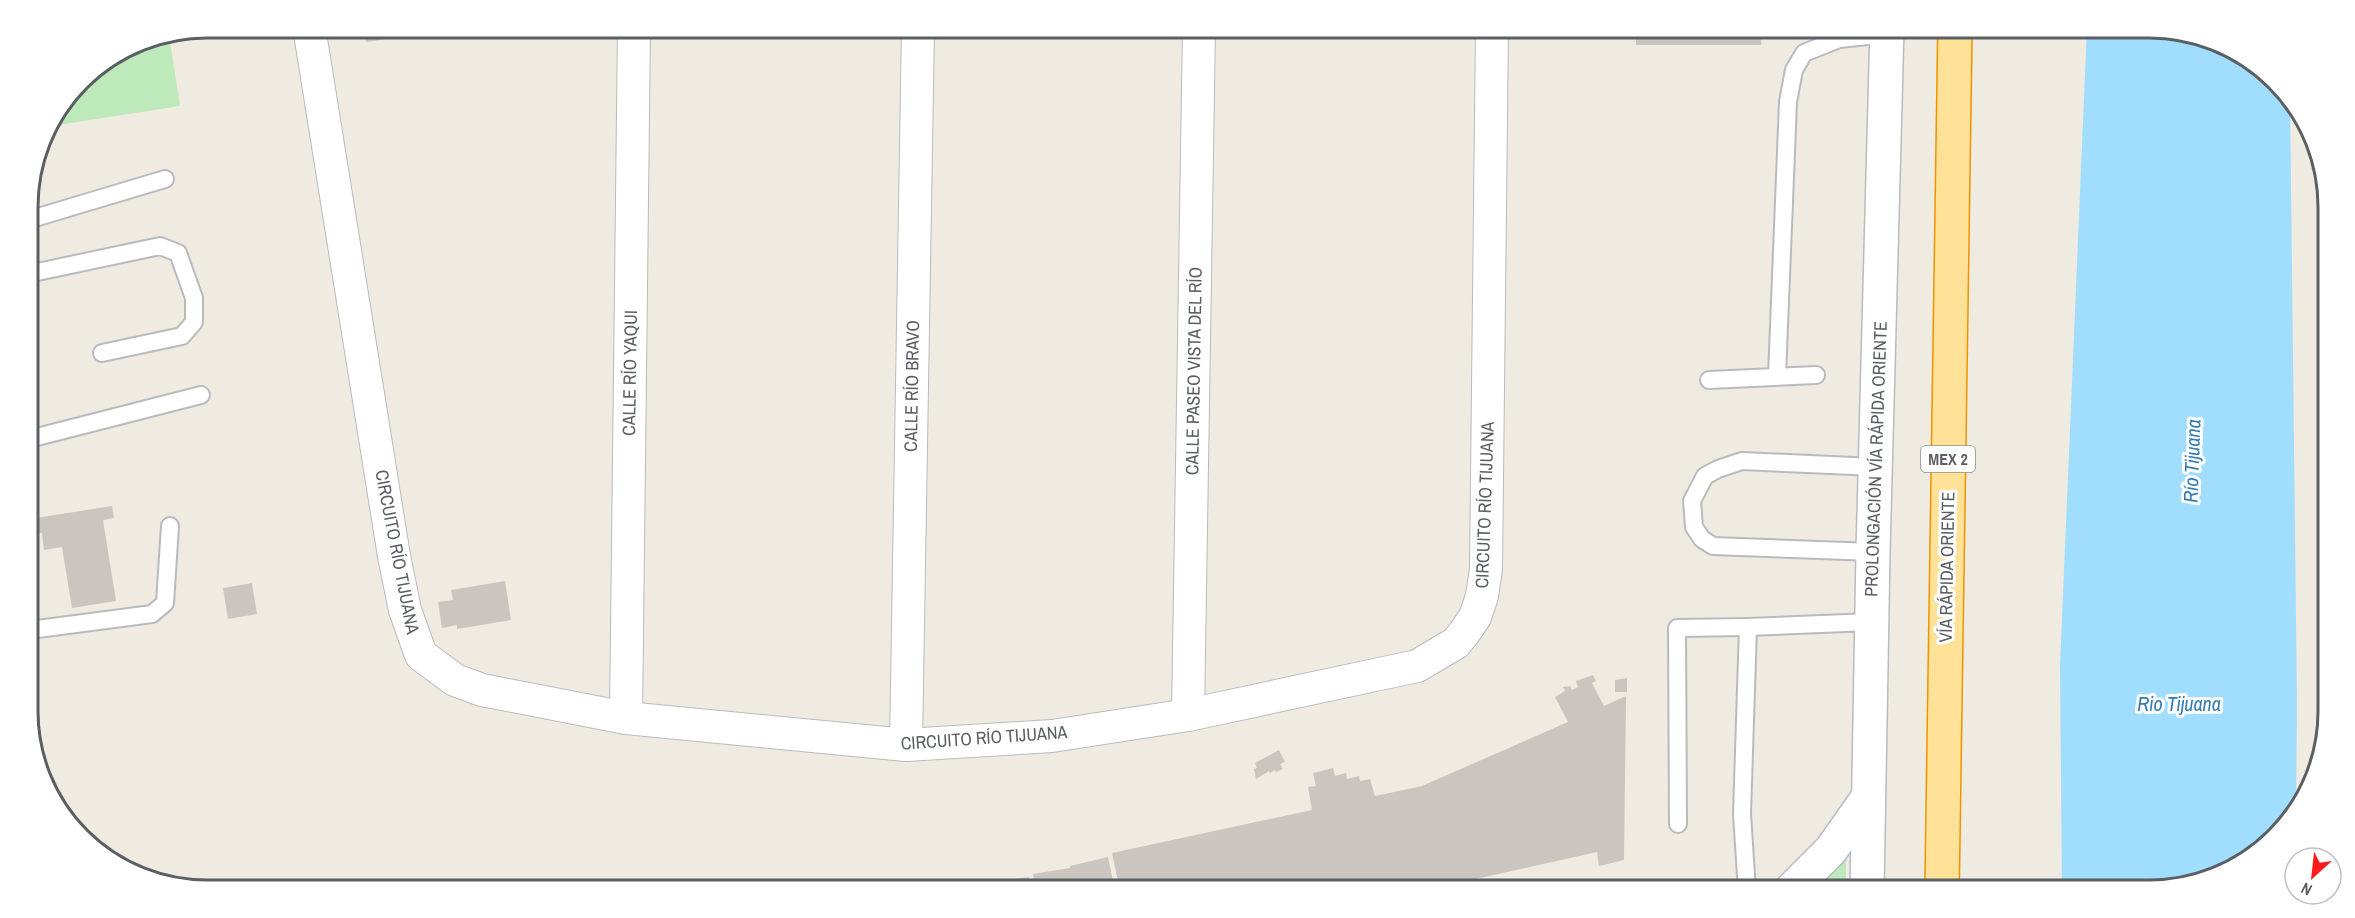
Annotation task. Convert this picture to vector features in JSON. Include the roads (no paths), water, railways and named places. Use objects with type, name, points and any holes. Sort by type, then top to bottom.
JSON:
[{"type":"highway","name":"VÍA RÁPIDA ORIENTE","points":[[1942,880],[1955,38]]},
{"type":"main road","name":"PROLONGACIÓN VÍA RÁPIDA ORIENTE","points":[[1867,880],[1872,552],[1887,38]]},
{"type":"main road","points":[[1801,880],[1831,850],[1867,799]]},
{"type":"street","name":"CIRCUITO RÍO TIJUANA","points":[[311,38],[394,555],[405,610],[421,655],[455,680],[482,690],[626,718],[906,745],[1052,736],[1188,714],[1417,666],[1456,643],[1475,617],[1482,596],[1486,569],[1492,38]]},
{"type":"street","name":"CALLE RÍO YAQUI","points":[[626,718],[634,38]]},
{"type":"street","name":"CALLE RÍO BRAVO","points":[[906,745],[918,38]]},
{"type":"street","name":"CALLE PASEO VISTA DEL RÍO","points":[[1188,714],[1199,38]]},
{"type":"lane","points":[[1777,376],[1788,102],[1794,69],[1804,53],[1844,38]]},
{"type":"lane","points":[[38,217],[165,179]]},
{"type":"lane","points":[[38,271],[160,246],[178,253],[194,298],[194,322],[182,336],[102,352]]},
{"type":"lane","points":[[1709,380],[1816,375]]},
{"type":"lane","points":[[38,437],[201,395]]},
{"type":"lane","points":[[1872,552],[1713,546],[1702,539],[1694,527],[1692,501],[1705,476],[1742,461],[1875,467]]},
{"type":"lane","points":[[38,629],[152,614],[165,603],[170,526]]},
{"type":"lane","points":[[1678,824],[1677,628],[1871,622]]},
{"type":"lane","points":[[1746,880],[1742,814],[1749,627]]},
{"type":"water","name":"Rio Tijuana","points":[[2087,38],[2160,38],[2182,41],[2203,46],[2243,66],[2276,95],[2290,114],[2297,704],[2295,796],[2283,815],[2252,846],[2203,872],[2160,880],[2062,880],[2060,666]]},
{"type":"water label","name":"Río Tijuana","points":[[2192,461]]}]
